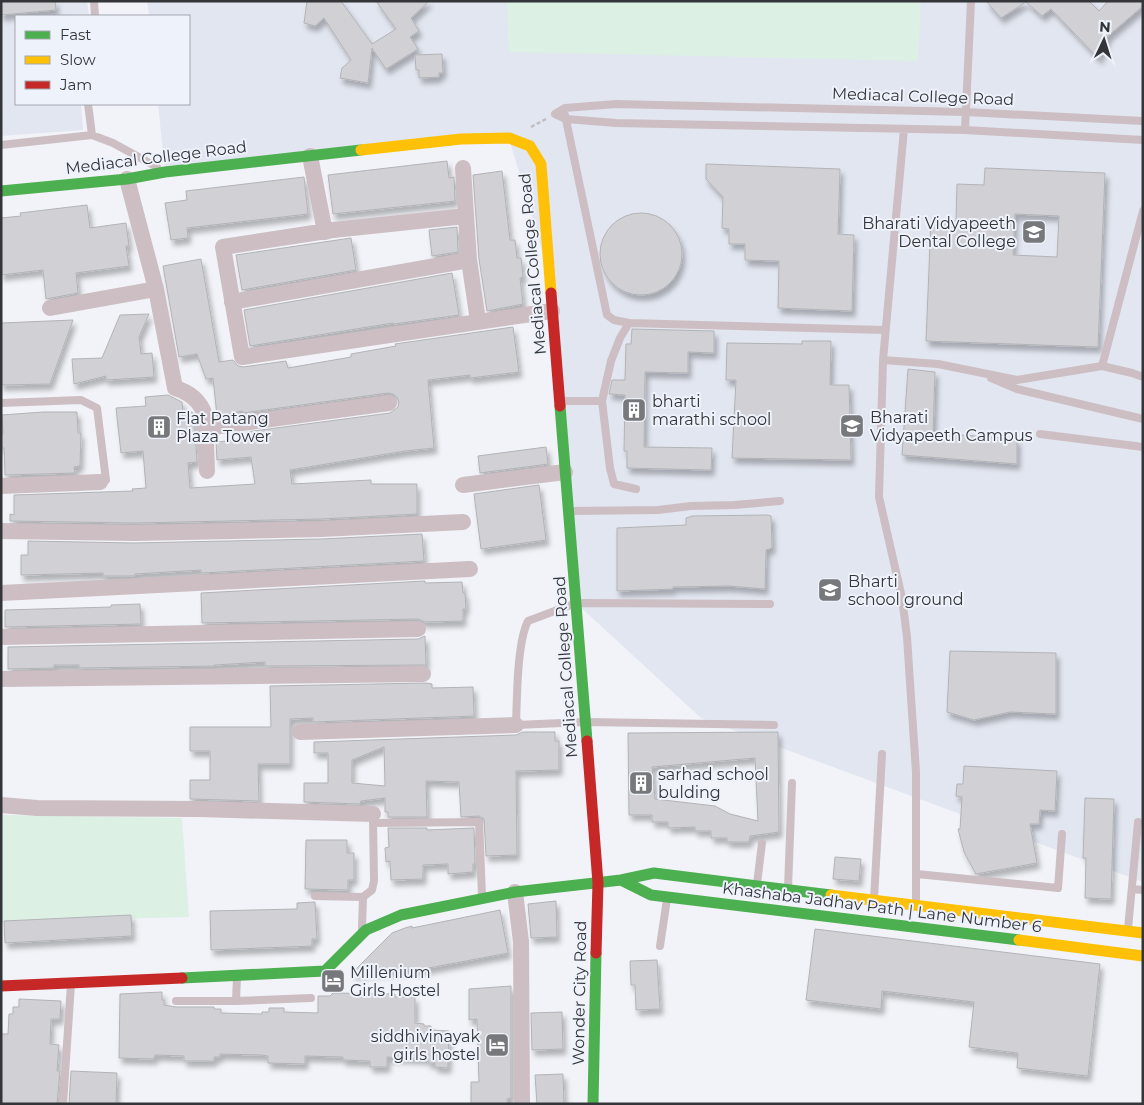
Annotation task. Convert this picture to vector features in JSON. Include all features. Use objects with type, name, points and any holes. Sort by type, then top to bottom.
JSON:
[{"type":"street","name":"Mediacal College Road","points":[[1,190],[127,179],[165,172],[462,139],[509,138],[530,146],[541,164],[598,883]]},
{"type":"street","points":[[316,155],[329,231]]},
{"type":"street","points":[[463,168],[469,260],[478,321]]},
{"type":"street","points":[[127,179],[156,289],[175,388],[185,391],[202,406],[207,471]]},
{"type":"street","points":[[466,216],[329,231],[223,247],[242,357],[552,311]]},
{"type":"street","points":[[232,302],[469,260]]},
{"type":"street","points":[[50,308],[156,289]]},
{"type":"street","points":[[205,428],[389,404]]},
{"type":"street","points":[[463,485],[565,472]]},
{"type":"street","points":[[1,486],[103,481]]},
{"type":"street","points":[[1,531],[134,533],[252,531],[463,522]]},
{"type":"street","points":[[1,593],[470,569]]},
{"type":"street","points":[[1,637],[418,629]]},
{"type":"street","points":[[1,679],[423,674]]},
{"type":"street","points":[[300,732],[516,724]]},
{"type":"street","points":[[1,805],[37,808],[199,809],[373,818]]},
{"type":"street","name":"Khashaba Jadhav Path | Lane Number 6","points":[[1,986],[325,971],[366,930],[401,915],[515,892],[621,880],[654,873],[788,890],[873,911],[915,916],[1143,956]]},
{"type":"street","name":"Khashaba Jadhav Path | Lane Number 6","points":[[621,880],[651,895],[667,897],[873,911],[915,916],[1143,933]]},
{"type":"street","name":"Wonder City Road","points":[[593,1104],[598,883]]},
{"type":"street","points":[[515,892],[521,942],[522,1104]]},
{"type":"lane","points":[[94,1],[95,15]]},
{"type":"lane","points":[[966,130],[971,1]]},
{"type":"lane","name":"Mediacal College Road","points":[[566,119],[555,114],[565,108],[616,104],[966,112],[1143,121]]},
{"type":"lane","points":[[88,105],[92,135]]},
{"type":"lane","points":[[565,108],[607,315],[614,320],[629,323],[885,330]]},
{"type":"lane","points":[[566,119],[616,123],[966,130],[1143,140]]},
{"type":"lane","points":[[904,129],[885,330],[878,497],[902,598],[907,637],[916,772],[917,874],[915,916]]},
{"type":"lane","points":[[1,145],[92,135],[113,143],[165,172]]},
{"type":"lane","points":[[1102,366],[1143,211]]},
{"type":"lane","points":[[629,323],[620,338],[611,361],[602,401],[610,468],[614,484],[636,490]]},
{"type":"lane","points":[[883,360],[938,364],[1017,380],[1102,366],[1132,373],[1143,378]]},
{"type":"lane","points":[[978,372],[1017,389],[1143,419]]},
{"type":"lane","points":[[1,403],[80,400],[97,408],[103,481]]},
{"type":"lane","points":[[560,401],[602,401]]},
{"type":"lane","points":[[1040,434],[1143,447]]},
{"type":"lane","points":[[568,511],[658,510],[691,506],[780,501]]},
{"type":"lane","points":[[770,604],[576,603],[528,621],[524,630],[516,724],[585,722],[774,725]]},
{"type":"lane","points":[[873,911],[882,754]]},
{"type":"lane","points":[[788,890],[792,783]]},
{"type":"lane","points":[[315,896],[363,897],[372,890],[374,881],[373,818],[479,822],[482,899]]},
{"type":"lane","points":[[1128,932],[1138,822]]},
{"type":"lane","points":[[917,874],[1058,888],[1062,834]]},
{"type":"lane","points":[[757,886],[762,843]]},
{"type":"lane","points":[[1132,889],[1143,890]]},
{"type":"lane","points":[[362,934],[363,897]]},
{"type":"lane","points":[[660,946],[667,897]]},
{"type":"lane","points":[[236,1001],[237,975]]},
{"type":"lane","points":[[64,1104],[71,982]]},
{"type":"lane","points":[[176,1001],[311,998]]},
{"type":"shaded area","points":[[1,1],[87,1],[89,15],[15,15],[15,105],[81,105],[83,130],[1,136]]},
{"type":"shaded area","name":"Bharati Vidyapeeth Campus","points":[[147,1],[1143,1],[1143,882],[701,718],[576,603],[550,278],[509,138],[165,172],[158,105],[190,105],[190,15],[149,15]]},
{"type":"green space","points":[[507,1],[921,1],[918,61],[509,52]]},
{"type":"green space","points":[[1,815],[182,818],[189,917],[1,922]]},
{"type":"building","points":[[1,1],[55,1],[56,10],[1,15]]},
{"type":"building","points":[[307,1],[341,1],[372,44],[396,29],[376,1],[429,1],[411,18],[419,31],[410,37],[418,49],[386,69],[372,48],[368,83],[340,78],[342,68],[351,60],[324,18],[315,26],[304,23]]},
{"type":"building","points":[[986,1],[1089,1],[1099,11],[1108,1],[1143,1],[1143,6],[1108,36],[1099,59],[1051,9],[1042,16],[1026,2],[1001,18]]},
{"type":"building","points":[[442,54],[443,73],[439,73],[439,77],[419,78],[419,70],[416,70],[415,55]]},
{"type":"building","points":[[447,161],[449,178],[454,177],[455,201],[333,214],[328,175]]},
{"type":"building","points":[[706,164],[840,169],[838,234],[854,235],[852,311],[778,308],[779,261],[745,260],[745,244],[729,244],[729,229],[722,228],[723,197],[706,179]]},
{"type":"building","points":[[985,168],[1105,173],[1098,347],[926,341],[931,221],[956,221],[957,184],[984,185]],"holes":[[[1015,214],[1059,216],[1057,257],[1013,255]]]},
{"type":"building","points":[[502,171],[510,240],[515,240],[517,258],[521,258],[523,277],[520,278],[523,304],[487,311],[479,259],[473,175]]},
{"type":"building","points":[[304,177],[308,214],[187,228],[188,238],[171,240],[165,203],[187,200],[186,191]]},
{"type":"building","points":[[87,205],[90,228],[126,223],[129,246],[126,246],[129,266],[76,273],[78,293],[46,299],[43,270],[1,275],[1,218],[21,216],[20,213]]},
{"type":"building","points":[[641,213],[657,216],[670,225],[679,238],[682,254],[679,270],[670,283],[657,292],[641,295],[625,292],[612,283],[603,270],[600,254],[603,238],[612,225],[625,216]]},
{"type":"building","points":[[457,227],[458,252],[432,256],[429,230]]},
{"type":"building","points":[[351,238],[356,270],[242,290],[236,255]]},
{"type":"building","points":[[201,259],[219,362],[233,360],[238,366],[243,367],[286,361],[288,368],[351,357],[351,354],[396,346],[395,344],[513,327],[519,372],[470,378],[470,375],[428,380],[434,448],[290,470],[292,484],[371,480],[371,484],[417,484],[417,514],[321,519],[134,523],[10,521],[10,514],[14,515],[14,495],[133,491],[132,489],[146,488],[143,451],[121,453],[116,408],[146,406],[145,397],[168,395],[182,402],[183,413],[192,412],[194,415],[197,462],[188,463],[190,488],[255,484],[251,457],[217,460],[216,442],[247,439],[246,432],[390,413],[398,407],[397,397],[388,393],[217,416],[213,378],[206,379],[197,354],[179,357],[163,266]]},
{"type":"building","points":[[452,273],[459,315],[393,323],[250,346],[244,310]]},
{"type":"building","points":[[149,314],[139,337],[141,354],[152,353],[154,377],[106,380],[106,376],[74,384],[72,359],[102,358],[120,315]]},
{"type":"building","points":[[73,320],[50,384],[1,385],[1,323]]},
{"type":"building","name":"bharti marathi school","points":[[632,329],[714,331],[714,353],[688,352],[688,373],[645,372],[644,447],[712,448],[711,470],[627,468],[627,451],[624,451],[625,395],[609,394],[612,380],[625,380],[626,344],[631,344]]},
{"type":"building","points":[[802,341],[831,341],[830,385],[849,385],[851,460],[732,458],[736,380],[726,380],[727,343],[802,344]]},
{"type":"building","points":[[908,369],[935,372],[933,433],[1017,439],[1017,464],[902,455]]},
{"type":"building","points":[[77,412],[78,433],[81,433],[80,466],[74,467],[75,473],[5,475],[4,448],[1,448],[1,435],[3,434],[2,415]]},
{"type":"building","points":[[546,447],[548,464],[480,473],[478,456]]},
{"type":"building","points":[[539,485],[546,540],[481,549],[474,494]]},
{"type":"building","points":[[692,516],[771,516],[772,548],[766,550],[765,589],[729,586],[617,591],[617,528],[686,525],[686,518]]},
{"type":"building","points":[[422,534],[424,561],[201,573],[201,570],[135,574],[135,576],[103,576],[103,573],[21,575],[21,555],[28,555],[28,541],[134,543],[321,539]]},
{"type":"building","points":[[425,581],[425,583],[462,582],[466,609],[463,609],[463,621],[425,622],[418,619],[202,623],[201,593]]},
{"type":"building","points":[[140,604],[141,624],[5,627],[5,610],[111,607],[111,605]]},
{"type":"building","points":[[425,636],[426,665],[265,666],[265,662],[214,666],[79,668],[79,665],[54,665],[54,668],[8,669],[8,647],[418,639]]},
{"type":"building","points":[[950,651],[1056,653],[1056,714],[1010,712],[974,720],[947,712]]},
{"type":"building","points":[[432,684],[432,688],[473,687],[474,716],[313,722],[313,718],[290,719],[290,764],[258,764],[259,801],[190,799],[190,780],[210,780],[210,751],[190,751],[190,727],[271,727],[270,686]]},
{"type":"building","points":[[523,732],[555,732],[555,741],[559,741],[559,770],[516,771],[517,855],[486,856],[484,819],[479,816],[461,817],[459,782],[426,781],[427,817],[388,817],[388,812],[385,812],[385,798],[361,801],[360,804],[304,802],[304,783],[328,783],[328,753],[314,753],[314,742],[516,735]],"holes":[[[384,747],[385,786],[352,783],[352,760]]]},
{"type":"building","name":"sarhad school bulding","points":[[778,732],[779,832],[750,836],[749,842],[727,842],[727,838],[711,838],[711,831],[695,831],[695,827],[668,828],[668,822],[652,822],[652,815],[629,815],[628,733]],"holes":[[[755,758],[758,821],[730,814],[715,806],[655,799],[652,767]]]},
{"type":"building","points":[[964,766],[1057,771],[1055,811],[1040,810],[1039,824],[1030,824],[1037,863],[976,874],[964,852],[958,829],[960,829],[962,797],[956,796],[957,784],[963,784]]},
{"type":"building","points":[[1085,798],[1114,799],[1111,899],[1085,898],[1086,858],[1083,858]]},
{"type":"building","points":[[388,828],[427,828],[427,830],[474,828],[475,864],[473,864],[473,872],[448,874],[448,864],[423,865],[423,879],[391,880],[390,861],[386,862],[385,848],[389,847]]},
{"type":"building","points":[[306,840],[347,840],[347,853],[354,853],[354,880],[348,880],[348,890],[305,889]]},
{"type":"building","points":[[835,857],[861,859],[859,881],[833,879]]},
{"type":"building","points":[[556,901],[557,937],[531,938],[528,904]]},
{"type":"building","points":[[315,902],[317,939],[312,939],[312,946],[211,950],[210,911],[297,909],[297,903]]},
{"type":"building","points":[[500,910],[508,953],[413,971],[413,969],[351,974],[392,933],[412,926],[412,928]]},
{"type":"building","points":[[131,915],[132,936],[5,943],[4,921]]},
{"type":"building","points":[[815,929],[1100,964],[1088,1076],[1017,1068],[1018,1053],[969,1047],[974,1002],[882,991],[881,1009],[806,1000]]},
{"type":"building","points":[[657,960],[660,1009],[636,1010],[635,985],[631,985],[630,961]]},
{"type":"building","points":[[511,986],[511,1098],[507,1099],[507,1104],[471,1104],[471,1082],[479,1082],[477,1019],[469,1020],[469,989]]},
{"type":"building","points":[[162,992],[164,1005],[176,1007],[214,1007],[214,1009],[221,1009],[221,1013],[262,1014],[262,1012],[269,1012],[269,1008],[284,1008],[284,1012],[318,1013],[318,996],[330,996],[333,993],[395,994],[395,997],[415,997],[415,1023],[431,1026],[431,1030],[449,1031],[448,1068],[435,1067],[435,1063],[428,1063],[428,1059],[387,1057],[387,1067],[370,1067],[370,1061],[343,1060],[343,1057],[305,1056],[305,1064],[268,1063],[268,1056],[261,1055],[220,1054],[220,1057],[214,1057],[214,1061],[184,1061],[184,1056],[155,1055],[154,1059],[119,1058],[120,994]]},
{"type":"building","points":[[19,999],[61,1001],[60,1019],[51,1019],[50,1044],[59,1045],[57,1071],[60,1071],[57,1104],[1,1104],[1,1034],[8,1034],[9,1014],[13,1014],[13,1007],[19,1007]]},
{"type":"building","points":[[562,1012],[563,1049],[532,1050],[531,1013]]},
{"type":"building","points":[[71,1071],[117,1073],[116,1104],[69,1104]]},
{"type":"building","points":[[563,1074],[564,1104],[537,1104],[535,1075]]},
{"type":"traffic: fast","points":[[1,191],[127,179],[165,172],[361,150]]},
{"type":"traffic: fast","points":[[560,406],[587,741]]},
{"type":"traffic: fast","points":[[182,978],[325,971],[366,930],[401,915],[515,892],[621,880],[654,873],[831,895]]},
{"type":"traffic: fast","points":[[621,880],[651,895],[1019,940]]},
{"type":"traffic: fast","points":[[593,1104],[596,953]]},
{"type":"traffic: slow","points":[[361,150],[461,139],[509,138],[530,146],[541,164],[551,293]]},
{"type":"traffic: slow","points":[[831,895],[1143,933]]},
{"type":"traffic: slow","points":[[1019,940],[1143,956]]},
{"type":"traffic: jam","points":[[551,293],[560,406]]},
{"type":"traffic: jam","points":[[587,741],[598,883],[596,953]]},
{"type":"traffic: jam","points":[[1,986],[182,978]]},
{"type":"place","name":"Bharati Vidyapeeth Dental College","points":[[1034,232]]},
{"type":"place","name":"bharti marathi school","points":[[634,410]]},
{"type":"place","name":"Bharati Vidyapeeth Campus","points":[[852,426]]},
{"type":"place","name":"Flat Patang Plaza Tower","points":[[159,427]]},
{"type":"place","name":"Bharti school ground","points":[[830,590]]},
{"type":"place","name":"sarhad school bulding","points":[[641,783]]},
{"type":"place","name":"Millenium Girls Hostel","points":[[333,981]]},
{"type":"place","name":"siddhivinayak girls hostel","points":[[497,1045]]}]
